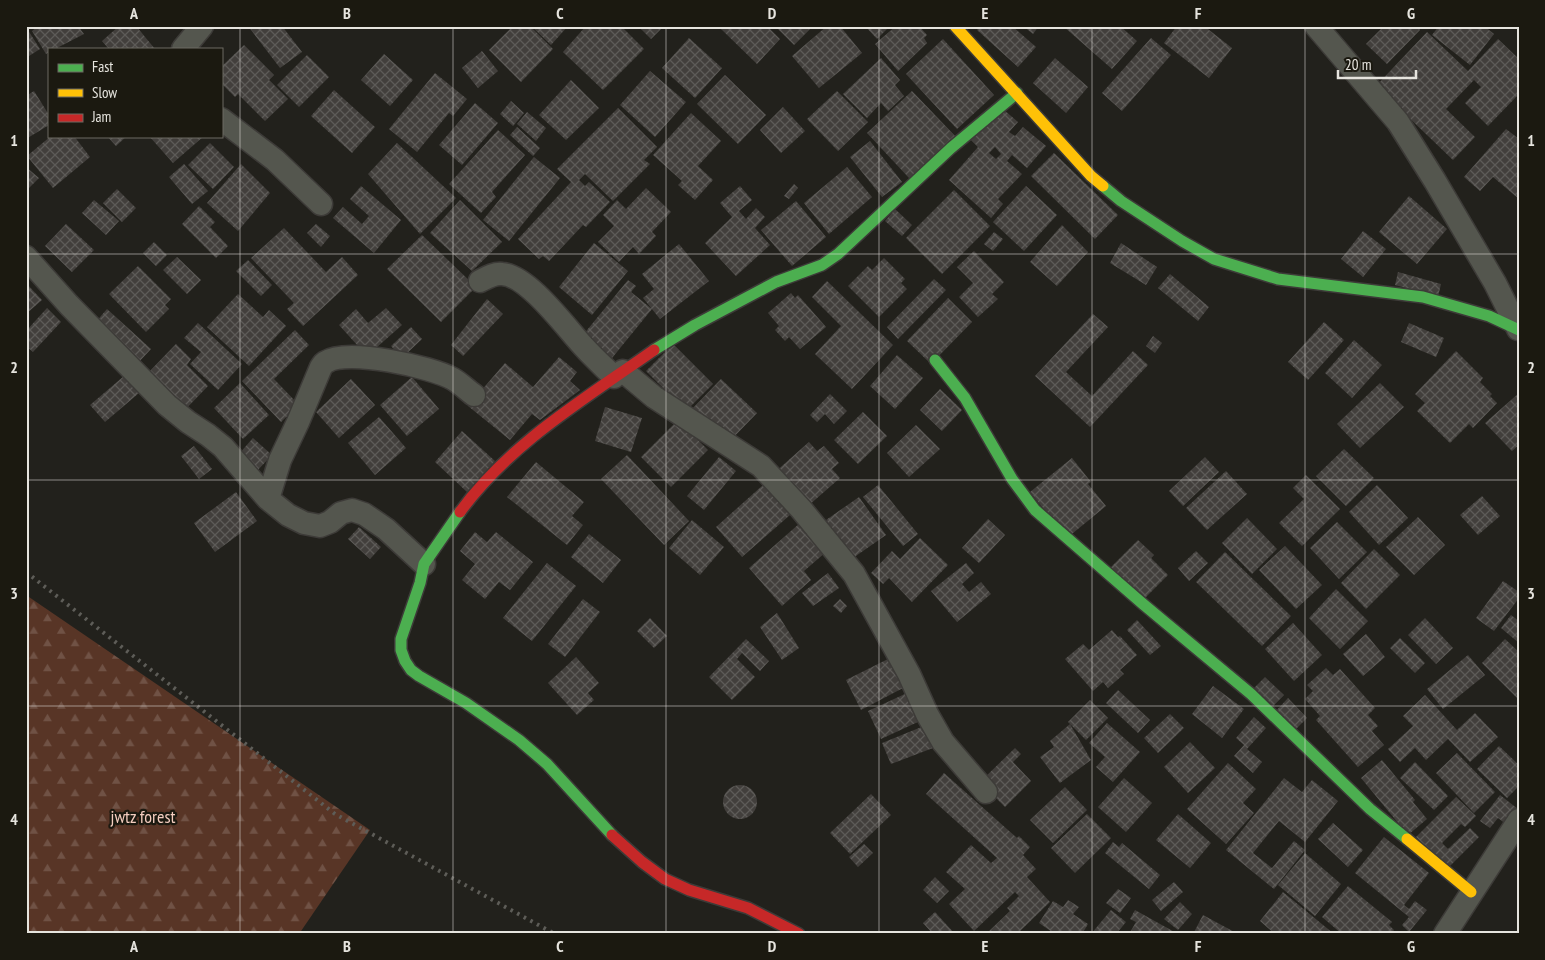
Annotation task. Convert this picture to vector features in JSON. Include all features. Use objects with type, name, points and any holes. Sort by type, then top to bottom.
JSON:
[{"type":"street","points":[[184,48],[202,26]]},
{"type":"street","points":[[955,26],[1091,176],[1121,201],[1182,241],[1214,259],[1278,278],[1423,297],[1489,316],[1518,329]]},
{"type":"street","points":[[1316,26],[1398,122],[1495,283],[1518,329]]},
{"type":"street","points":[[799,934],[748,908],[689,890],[666,879],[642,862],[609,832],[547,764],[519,740],[466,703],[411,670],[401,650],[401,639],[420,583],[424,564],[465,506],[503,462],[554,420],[618,374],[695,325],[776,282],[822,265],[838,254],[951,148],[1017,93]]},
{"type":"street","points":[[222,120],[275,160],[321,204]]},
{"type":"street","points":[[26,257],[69,305],[167,405],[223,447],[268,499],[288,515],[304,523],[320,526],[330,522],[342,513],[352,510],[364,514],[386,529],[424,564]]},
{"type":"street","points":[[480,281],[490,276],[502,274],[514,277],[542,300],[584,347],[618,374],[760,466],[801,509],[854,574],[909,674],[927,714],[943,742],[986,792]]},
{"type":"street","points":[[268,499],[280,460],[321,367],[325,362],[337,358],[351,357],[401,363],[429,370],[452,379],[474,395]]},
{"type":"street","points":[[935,360],[965,398],[1012,479],[1035,510],[1250,694],[1370,809],[1471,892]]},
{"type":"street","points":[[1445,934],[1519,820]]},
{"type":"green space","name":"jwtz forest","points":[[26,595],[370,830],[299,934],[26,934]]},
{"type":"building","points":[[38,26],[78,26],[84,34],[57,48],[48,48],[46,54],[32,31]]},
{"type":"building","points":[[119,26],[136,26],[154,48],[108,48],[102,41]]},
{"type":"building","points":[[248,26],[282,26],[302,52],[280,68]]},
{"type":"building","points":[[513,26],[530,26],[553,49],[521,82],[489,50]]},
{"type":"building","points":[[531,26],[568,26],[551,45]]},
{"type":"building","points":[[586,26],[621,26],[644,49],[603,90],[563,52]]},
{"type":"building","points":[[638,26],[664,26],[651,39]]},
{"type":"building","points":[[721,26],[767,26],[780,39],[757,64],[720,28]]},
{"type":"building","points":[[775,26],[813,26],[794,45]]},
{"type":"building","points":[[827,26],[840,26],[862,53],[819,88],[792,56]]},
{"type":"building","points":[[865,26],[890,26],[877,39]]},
{"type":"building","points":[[896,26],[919,26],[927,35],[924,38],[927,43],[898,71],[875,44]]},
{"type":"building","points":[[980,26],[1012,26],[1036,47],[1018,67],[977,30]]},
{"type":"building","points":[[1023,26],[1039,26],[1033,34]]},
{"type":"building","points":[[1063,26],[1120,26],[1137,41],[1112,69]]},
{"type":"building","points":[[1177,26],[1204,26],[1232,48],[1209,78],[1164,43]]},
{"type":"building","points":[[1384,26],[1417,26],[1420,30],[1387,64],[1366,44]]},
{"type":"building","points":[[1439,26],[1484,26],[1494,34],[1470,65],[1432,35]]},
{"type":"building","points":[[26,27],[40,49],[26,58]]},
{"type":"building","points":[[1427,32],[1468,71],[1498,39],[1519,59],[1519,94],[1488,126],[1465,103],[1481,87],[1474,80],[1446,109],[1475,137],[1453,160],[1376,86]]},
{"type":"building","points":[[689,38],[722,68],[695,98],[662,68]]},
{"type":"building","points":[[1151,38],[1171,55],[1122,111],[1102,93]]},
{"type":"building","points":[[943,39],[994,95],[957,129],[906,74]]},
{"type":"building","points":[[244,45],[274,75],[269,80],[288,99],[265,121],[238,94],[235,97],[222,84],[222,66]]},
{"type":"building","points":[[482,51],[498,71],[478,88],[462,68]]},
{"type":"building","points":[[384,54],[413,80],[390,106],[361,80]]},
{"type":"building","points":[[307,55],[329,77],[299,107],[277,85]]},
{"type":"building","points":[[881,58],[900,80],[895,85],[904,96],[888,111],[881,103],[867,118],[843,94]]},
{"type":"building","points":[[1055,58],[1088,87],[1066,113],[1033,83]]},
{"type":"building","points":[[650,71],[686,102],[655,137],[620,105]]},
{"type":"building","points":[[435,73],[467,99],[453,116],[449,113],[417,152],[389,129]]},
{"type":"building","points":[[725,75],[766,115],[738,144],[697,104]]},
{"type":"building","points":[[571,80],[599,108],[566,140],[539,115]]},
{"type":"building","points":[[334,90],[375,127],[352,153],[311,116]]},
{"type":"building","points":[[34,91],[48,113],[48,126],[26,139],[26,96]]},
{"type":"building","points":[[837,91],[868,122],[838,151],[807,119]]},
{"type":"building","points":[[912,91],[956,137],[910,179],[867,133]]},
{"type":"building","points":[[511,101],[524,113],[513,126],[500,114]]},
{"type":"building","points":[[475,103],[498,123],[462,165],[439,145]]},
{"type":"building","points":[[996,103],[1018,122],[1009,132],[1015,136],[1023,127],[1046,146],[1027,168],[1012,155],[1007,161],[1022,174],[998,199],[1003,204],[991,218],[949,180],[978,147],[967,136]],"holes":[[[995,147],[1001,154],[996,159],[989,153]]]},
{"type":"building","points":[[783,107],[805,131],[781,153],[760,130]]},
{"type":"building","points":[[618,108],[657,147],[644,160],[650,164],[613,201],[585,174],[579,180],[585,186],[589,182],[610,202],[586,227],[583,225],[549,261],[543,256],[539,259],[518,239],[571,182],[557,169]]},
{"type":"building","points":[[527,112],[546,128],[536,141],[517,124]]},
{"type":"building","points":[[691,113],[721,141],[698,166],[713,180],[695,200],[678,185],[682,181],[653,155]]},
{"type":"building","points":[[517,127],[540,148],[533,156],[510,135]]},
{"type":"building","points":[[1506,129],[1519,139],[1519,199],[1493,177],[1480,191],[1464,177]]},
{"type":"building","points":[[498,130],[525,155],[492,192],[496,197],[481,213],[449,184]]},
{"type":"building","points":[[49,138],[76,138],[90,157],[53,188],[27,156]]},
{"type":"building","points":[[109,138],[125,138],[116,146]]},
{"type":"building","points":[[151,138],[202,138],[173,163]]},
{"type":"building","points":[[870,141],[902,182],[882,197],[850,157]]},
{"type":"building","points":[[210,143],[234,167],[213,189],[188,165]]},
{"type":"building","points":[[397,143],[456,198],[420,234],[368,174]]},
{"type":"building","points":[[1054,153],[1118,215],[1095,239],[1031,176]]},
{"type":"building","points":[[534,157],[560,178],[509,241],[483,220]]},
{"type":"building","points":[[184,164],[208,191],[192,204],[169,177]]},
{"type":"building","points":[[241,164],[270,193],[238,231],[207,203]]},
{"type":"building","points":[[26,167],[39,178],[26,191]]},
{"type":"building","points":[[847,167],[872,197],[829,234],[804,203]]},
{"type":"building","points":[[794,184],[798,188],[789,199],[784,196]]},
{"type":"building","points":[[361,186],[401,220],[374,253],[333,218],[343,207],[362,224],[369,216],[350,199]]},
{"type":"building","points":[[740,186],[752,200],[739,211],[746,219],[756,208],[765,217],[755,228],[770,245],[736,276],[705,243],[732,217],[720,203]]},
{"type":"building","points":[[1026,186],[1057,215],[1024,251],[993,222]]},
{"type":"building","points":[[646,188],[671,212],[652,232],[656,236],[639,254],[633,247],[619,262],[598,242],[614,226],[603,215],[617,200],[626,209]]},
{"type":"building","points":[[117,189],[136,208],[122,222],[103,203]]},
{"type":"building","points":[[954,190],[990,226],[942,274],[906,238]]},
{"type":"building","points":[[1409,196],[1447,229],[1417,264],[1379,232]]},
{"type":"building","points":[[94,200],[119,221],[106,235],[82,213]]},
{"type":"building","points":[[460,200],[502,242],[472,271],[430,233]]},
{"type":"building","points":[[796,201],[826,237],[792,266],[761,230]]},
{"type":"building","points":[[199,206],[215,222],[210,227],[228,246],[216,258],[182,224]]},
{"type":"building","points":[[895,209],[912,225],[902,236],[885,221]]},
{"type":"building","points":[[66,224],[94,250],[72,272],[45,246]]},
{"type":"building","points":[[316,224],[330,236],[321,247],[307,233]]},
{"type":"building","points":[[1062,225],[1088,252],[1057,286],[1030,262]]},
{"type":"building","points":[[284,228],[326,272],[342,257],[358,275],[303,326],[287,309],[294,303],[251,258]]},
{"type":"building","points":[[1363,231],[1386,249],[1363,277],[1341,259]]},
{"type":"building","points":[[994,232],[1003,239],[993,251],[984,244]]},
{"type":"building","points":[[422,235],[476,287],[441,322],[387,269]]},
{"type":"building","points":[[154,242],[167,255],[156,266],[143,253]]},
{"type":"building","points":[[594,243],[628,271],[592,315],[559,287]]},
{"type":"building","points":[[1121,243],[1157,267],[1146,285],[1110,263]]},
{"type":"building","points":[[679,244],[709,281],[660,319],[643,298],[654,289],[642,274]]},
{"type":"building","points":[[974,251],[1004,282],[992,294],[998,299],[978,317],[959,297],[973,283],[957,267]]},
{"type":"building","points":[[177,257],[201,280],[187,294],[163,270]]},
{"type":"building","points":[[884,258],[905,279],[901,283],[907,289],[879,317],[848,286],[868,266],[872,270]]},
{"type":"building","points":[[248,260],[272,285],[261,296],[236,271]]},
{"type":"building","points":[[138,266],[171,299],[165,305],[169,309],[146,332],[109,294]]},
{"type":"building","points":[[1398,272],[1441,284],[1438,297],[1395,285]]},
{"type":"building","points":[[1170,274],[1209,307],[1198,321],[1158,288]]},
{"type":"building","points":[[934,279],[946,290],[898,339],[887,327]]},
{"type":"building","points":[[628,280],[636,286],[631,292],[652,309],[612,358],[583,335]]},
{"type":"building","points":[[827,281],[893,345],[852,389],[815,354],[841,326],[812,297]]},
{"type":"building","points":[[26,283],[42,300],[26,314]]},
{"type":"building","points":[[791,293],[795,298],[798,295],[826,327],[800,349],[789,337],[785,341],[775,330],[779,326],[768,313]]},
{"type":"building","points":[[238,294],[263,317],[269,310],[286,326],[249,366],[207,327]]},
{"type":"building","points":[[948,298],[972,322],[931,364],[907,341]]},
{"type":"building","points":[[487,299],[503,314],[463,356],[451,345]]},
{"type":"building","points":[[47,308],[61,322],[33,352],[26,346],[26,331]]},
{"type":"building","points":[[386,308],[402,325],[367,356],[339,325],[356,309],[368,323]]},
{"type":"building","points":[[107,309],[151,349],[138,363],[94,324]]},
{"type":"building","points":[[1093,314],[1108,327],[1066,372],[1092,396],[1133,351],[1148,365],[1090,427],[1035,376]]},
{"type":"building","points":[[1324,322],[1344,340],[1308,380],[1288,362]]},
{"type":"building","points":[[198,323],[242,364],[218,390],[190,364],[201,352],[184,338]]},
{"type":"building","points":[[1409,323],[1444,338],[1436,357],[1401,342]]},
{"type":"building","points":[[411,327],[422,339],[402,358],[391,346]]},
{"type":"building","points":[[295,330],[309,345],[274,379],[299,405],[281,422],[242,381]]},
{"type":"building","points":[[1153,336],[1162,343],[1155,353],[1146,346]]},
{"type":"building","points":[[1354,340],[1382,365],[1352,398],[1325,373]]},
{"type":"building","points":[[176,344],[191,359],[187,365],[208,386],[182,413],[147,374]]},
{"type":"building","points":[[673,344],[713,384],[686,411],[646,371]]},
{"type":"building","points":[[1456,351],[1483,378],[1480,382],[1492,394],[1490,396],[1497,403],[1473,428],[1469,424],[1450,443],[1417,411],[1425,403],[1415,394]]},
{"type":"building","points":[[897,355],[923,378],[895,409],[870,386]]},
{"type":"building","points":[[559,357],[577,372],[570,381],[580,390],[540,420],[532,414],[510,440],[468,406],[505,363],[533,387]]},
{"type":"building","points":[[124,376],[139,393],[105,422],[90,405]]},
{"type":"building","points":[[412,377],[439,409],[407,436],[380,405]]},
{"type":"building","points":[[351,379],[375,405],[339,438],[316,412]]},
{"type":"building","points":[[721,379],[757,413],[728,443],[693,408]]},
{"type":"building","points":[[240,383],[269,415],[243,439],[214,408]]},
{"type":"building","points":[[1380,383],[1404,407],[1360,448],[1337,424]]},
{"type":"building","points":[[940,389],[962,410],[942,431],[920,410]]},
{"type":"building","points":[[1519,393],[1519,445],[1512,451],[1485,423]]},
{"type":"building","points":[[830,394],[847,411],[834,424],[825,414],[817,422],[810,415]]},
{"type":"building","points":[[605,407],[642,418],[631,452],[595,441]]},
{"type":"building","points":[[863,412],[887,436],[858,464],[834,440]]},
{"type":"building","points":[[379,417],[406,448],[375,475],[348,443]]},
{"type":"building","points":[[678,420],[708,450],[671,487],[641,457]]},
{"type":"building","points":[[916,425],[940,449],[909,477],[887,453]]},
{"type":"building","points":[[462,431],[495,461],[467,492],[435,462]]},
{"type":"building","points":[[253,438],[272,455],[256,472],[238,455]]},
{"type":"building","points":[[809,442],[817,451],[824,446],[839,463],[832,469],[840,478],[808,506],[774,473]]},
{"type":"building","points":[[194,446],[212,469],[199,479],[181,456]]},
{"type":"building","points":[[1344,449],[1374,478],[1346,506],[1316,476]]},
{"type":"building","points":[[627,455],[689,521],[664,545],[601,479]]},
{"type":"building","points":[[719,457],[736,471],[704,510],[687,496]]},
{"type":"building","points":[[1205,457],[1219,472],[1183,506],[1169,491]]},
{"type":"building","points":[[1072,458],[1091,482],[1088,484],[1106,506],[1067,538],[1030,492]]},
{"type":"building","points":[[536,462],[584,502],[572,516],[583,525],[567,545],[507,497]]},
{"type":"building","points":[[1226,471],[1247,494],[1207,530],[1186,508]]},
{"type":"building","points":[[1306,475],[1340,509],[1302,546],[1279,523],[1304,499],[1293,488]]},
{"type":"building","points":[[763,485],[790,515],[742,557],[716,527]]},
{"type":"building","points":[[878,485],[918,534],[903,546],[863,497]]},
{"type":"building","points":[[1377,485],[1408,518],[1379,545],[1349,512]]},
{"type":"building","points":[[236,492],[257,521],[215,552],[194,523]]},
{"type":"building","points":[[1482,496],[1500,516],[1478,535],[1460,515]]},
{"type":"building","points":[[859,497],[886,535],[853,558],[826,520]]},
{"type":"building","points":[[1418,517],[1445,545],[1414,575],[1386,547]]},
{"type":"building","points":[[1247,518],[1277,549],[1252,574],[1222,543]]},
{"type":"building","points":[[988,519],[1005,535],[979,563],[962,548]]},
{"type":"building","points":[[692,520],[724,547],[700,575],[669,548]]},
{"type":"building","points":[[1337,522],[1367,552],[1339,579],[1310,548]]},
{"type":"building","points":[[800,523],[826,552],[804,571],[811,580],[782,606],[749,568]]},
{"type":"building","points":[[359,527],[381,547],[370,559],[348,539]]},
{"type":"building","points":[[475,532],[487,542],[496,532],[533,562],[510,590],[499,582],[485,599],[462,580],[475,564],[460,551]]},
{"type":"building","points":[[589,534],[621,560],[603,583],[571,557]]},
{"type":"building","points":[[920,538],[948,565],[912,602],[889,578],[883,584],[871,573],[892,551],[900,559]]},
{"type":"building","points":[[1138,540],[1154,555],[1151,558],[1168,575],[1141,602],[1109,569]]},
{"type":"building","points":[[1285,546],[1322,585],[1296,609],[1259,570]]},
{"type":"building","points":[[1374,549],[1400,575],[1366,609],[1341,583]]},
{"type":"building","points":[[1196,551],[1208,563],[1189,581],[1178,568]]},
{"type":"building","points":[[1225,552],[1291,616],[1262,646],[1196,582]]},
{"type":"building","points":[[547,563],[576,586],[532,641],[503,618]]},
{"type":"building","points":[[966,563],[974,573],[962,584],[969,592],[981,582],[991,594],[957,622],[931,591]]},
{"type":"building","points":[[828,573],[839,588],[813,606],[802,593]]},
{"type":"building","points":[[1503,581],[1519,592],[1519,598],[1494,631],[1476,618]]},
{"type":"building","points":[[1336,589],[1368,621],[1340,649],[1309,618]]},
{"type":"building","points":[[583,599],[600,612],[565,657],[548,644]]},
{"type":"building","points":[[840,599],[847,606],[841,613],[833,606]]},
{"type":"building","points":[[777,613],[799,648],[782,660],[760,627]]},
{"type":"building","points":[[1511,615],[1519,621],[1519,643],[1501,628]]},
{"type":"building","points":[[650,618],[667,636],[654,648],[637,631]]},
{"type":"building","points":[[1425,618],[1453,648],[1436,664],[1408,635]]},
{"type":"building","points":[[1137,620],[1161,646],[1150,655],[1127,630]]},
{"type":"building","points":[[1293,623],[1322,655],[1294,681],[1265,649]]},
{"type":"building","points":[[1112,630],[1137,655],[1120,670],[1124,674],[1108,688],[1103,682],[1093,691],[1065,659],[1083,644],[1089,650]]},
{"type":"building","points":[[1366,634],[1385,657],[1363,676],[1343,654]]},
{"type":"building","points":[[1400,638],[1425,663],[1415,673],[1390,648]]},
{"type":"building","points":[[746,639],[769,661],[760,671],[742,653],[737,659],[755,677],[732,700],[709,677]]},
{"type":"building","points":[[1505,639],[1519,652],[1519,700],[1482,663]]},
{"type":"building","points":[[1468,655],[1485,675],[1443,709],[1427,689]]},
{"type":"building","points":[[576,657],[599,683],[588,693],[594,700],[577,715],[548,683]]},
{"type":"building","points":[[890,658],[905,687],[861,710],[846,680]]},
{"type":"building","points":[[1326,668],[1333,675],[1340,669],[1375,708],[1368,715],[1378,726],[1372,731],[1384,745],[1358,767],[1316,720],[1320,716],[1305,699],[1313,691],[1307,685]]},
{"type":"building","points":[[1265,677],[1284,695],[1273,706],[1254,688]]},
{"type":"building","points":[[1213,686],[1244,709],[1222,738],[1192,714]]},
{"type":"building","points":[[1118,690],[1150,720],[1138,733],[1106,703]]},
{"type":"building","points":[[907,693],[920,721],[881,739],[868,711]]},
{"type":"building","points":[[1425,695],[1457,730],[1475,713],[1498,737],[1470,762],[1448,739],[1426,760],[1415,748],[1400,762],[1388,749],[1413,726],[1403,716]]},
{"type":"building","points":[[1288,698],[1307,718],[1294,731],[1275,712]]},
{"type":"building","points":[[1090,700],[1108,718],[1086,740],[1068,722]]},
{"type":"building","points":[[1170,714],[1184,728],[1158,753],[1144,738]]},
{"type":"building","points":[[1254,717],[1266,728],[1247,749],[1262,762],[1253,773],[1234,756],[1244,745],[1236,738]]},
{"type":"building","points":[[1107,723],[1140,752],[1113,782],[1096,767],[1105,757],[1089,743]]},
{"type":"building","points":[[1070,724],[1091,760],[1060,783],[1040,757],[1054,747],[1050,741]]},
{"type":"building","points":[[924,726],[933,748],[891,764],[882,743]]},
{"type":"building","points":[[1190,742],[1215,768],[1188,793],[1164,767]]},
{"type":"building","points":[[1499,746],[1519,765],[1519,786],[1507,798],[1477,769]]},
{"type":"building","points":[[1015,748],[1021,754],[1013,762],[1031,781],[1005,807],[980,782]]},
{"type":"building","points":[[1457,753],[1495,792],[1474,813],[1436,773]]},
{"type":"building","points":[[1382,760],[1415,800],[1413,802],[1427,819],[1408,835],[1361,778]]},
{"type":"building","points":[[1415,762],[1448,796],[1434,810],[1400,778]]},
{"type":"building","points":[[1228,763],[1256,789],[1243,803],[1254,813],[1226,844],[1187,809]]},
{"type":"building","points":[[944,773],[1017,838],[1019,836],[1030,847],[1023,855],[1036,869],[1027,877],[1050,902],[1017,934],[986,934],[1010,911],[1007,908],[1019,896],[1015,892],[974,931],[949,904],[965,889],[946,872],[971,845],[991,863],[997,858],[926,794]]},
{"type":"building","points":[[1124,778],[1152,803],[1126,832],[1098,807]]},
{"type":"building","points":[[1284,778],[1302,792],[1312,780],[1338,801],[1305,842],[1279,821],[1253,853],[1272,868],[1294,841],[1305,850],[1274,889],[1226,850]]},
{"type":"building","points":[[740,785],[747,786],[752,790],[756,795],[756,809],[752,814],[747,818],[740,819],[733,818],[728,814],[724,809],[723,802],[724,795],[728,790],[733,786]]},
{"type":"building","points":[[1065,787],[1087,810],[1053,843],[1030,820]]},
{"type":"building","points":[[871,794],[891,815],[850,854],[830,833]]},
{"type":"building","points":[[1500,795],[1518,809],[1506,824],[1498,818],[1490,828],[1480,821]]},
{"type":"building","points":[[1456,797],[1476,816],[1465,827],[1461,824],[1442,843],[1448,849],[1470,828],[1479,837],[1447,869],[1416,837]]},
{"type":"building","points":[[1087,814],[1111,838],[1075,873],[1051,848]]},
{"type":"building","points":[[1178,814],[1211,843],[1190,868],[1156,840]]},
{"type":"building","points":[[1333,823],[1363,850],[1348,867],[1318,839]]},
{"type":"building","points":[[1384,837],[1429,873],[1404,905],[1409,909],[1415,901],[1427,910],[1409,932],[1402,925],[1409,917],[1355,873]]},
{"type":"building","points":[[1113,842],[1119,847],[1122,843],[1160,875],[1149,889],[1105,853]]},
{"type":"building","points":[[864,844],[873,853],[858,867],[849,857]]},
{"type":"building","points":[[1305,853],[1341,884],[1315,916],[1278,885]]},
{"type":"building","points":[[935,877],[949,891],[937,903],[923,890]]},
{"type":"building","points":[[1174,882],[1183,892],[1161,911],[1152,900]]},
{"type":"building","points":[[1348,886],[1392,922],[1389,925],[1394,930],[1391,934],[1342,934],[1322,917]]},
{"type":"building","points":[[1118,889],[1131,898],[1120,913],[1106,903]]},
{"type":"building","points":[[1283,892],[1334,934],[1275,934],[1260,921]]},
{"type":"building","points":[[1068,900],[1079,907],[1073,914],[1088,924],[1082,934],[1055,934],[1039,923],[1053,901],[1063,907]]},
{"type":"building","points":[[1180,902],[1192,914],[1178,930],[1164,919]]},
{"type":"building","points":[[1111,910],[1126,922],[1116,934],[1091,934]]},
{"type":"building","points":[[1135,910],[1178,934],[1129,934],[1136,922],[1130,919]]},
{"type":"building","points":[[935,912],[955,934],[933,934],[923,923]]},
{"type":"building","points":[[1203,915],[1238,934],[1193,934]]},
{"type":"railway","points":[[26,572],[335,814],[555,934]]},
{"type":"traffic: fast","points":[[654,350],[695,325],[776,282],[822,265],[838,254],[951,148],[1017,93]]},
{"type":"traffic: fast","points":[[1103,186],[1121,201],[1182,241],[1214,259],[1278,279],[1423,297],[1489,316],[1519,330]]},
{"type":"traffic: fast","points":[[935,360],[965,398],[1012,479],[1035,510],[1143,604],[1251,694],[1370,809],[1407,839]]},
{"type":"traffic: fast","points":[[460,512],[424,564],[420,583],[401,639],[401,650],[405,661],[411,670],[419,676],[466,703],[519,740],[547,764],[612,835]]},
{"type":"traffic: slow","points":[[955,26],[1091,176],[1103,186]]},
{"type":"traffic: slow","points":[[1407,839],[1471,892]]},
{"type":"traffic: jam","points":[[460,512],[480,487],[525,443],[576,404],[654,350]]},
{"type":"traffic: jam","points":[[612,835],[642,862],[665,879],[689,890],[748,908],[799,934]]}]
